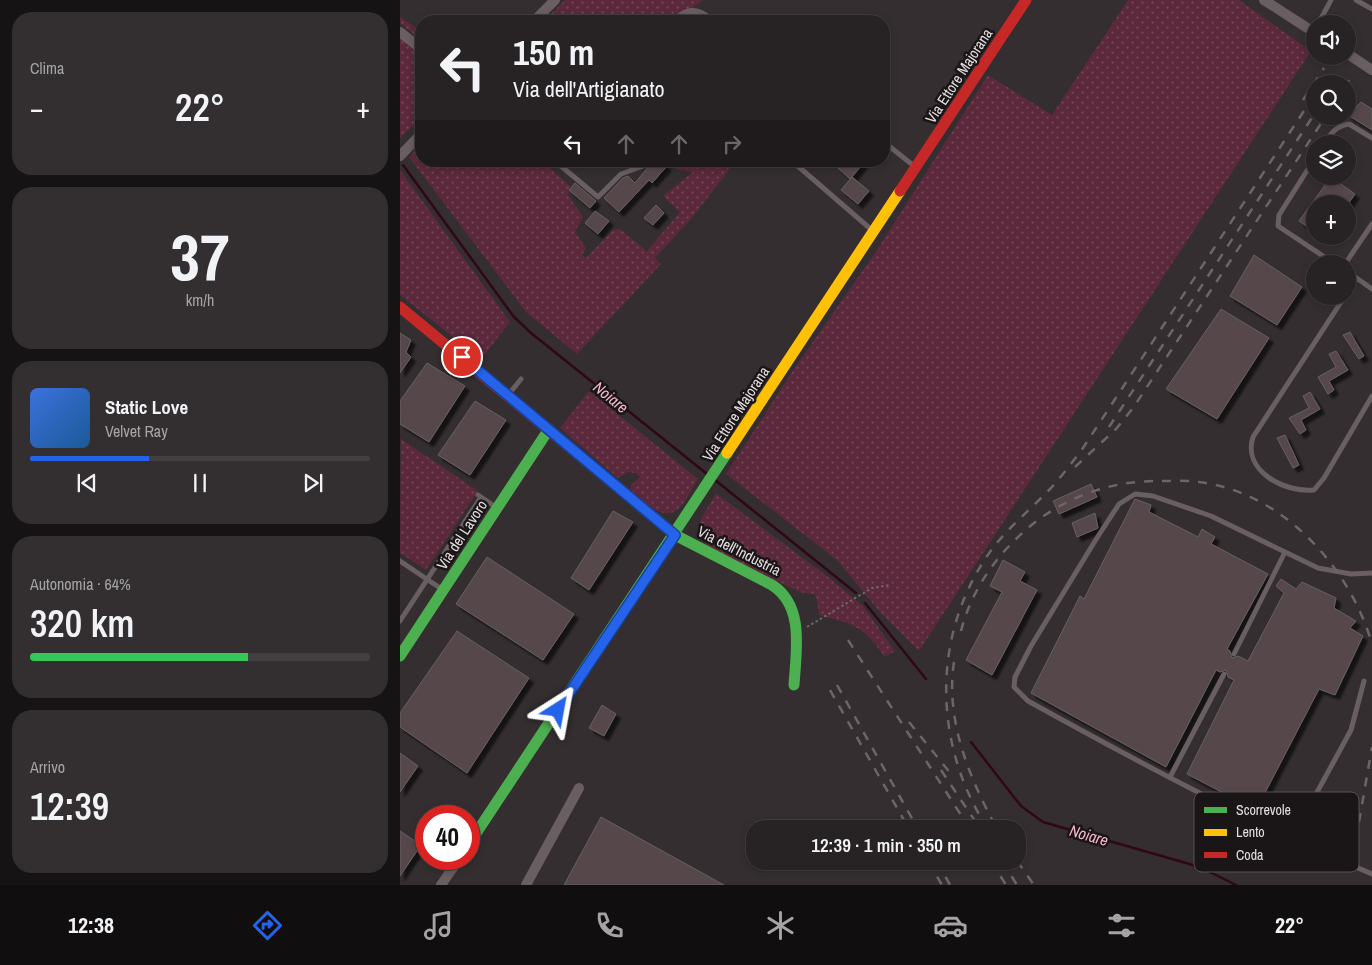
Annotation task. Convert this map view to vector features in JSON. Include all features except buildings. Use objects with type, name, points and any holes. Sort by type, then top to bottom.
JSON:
[{"type":"street","points":[[540,15],[555,0]]},
{"type":"street","name":"Via Ettore Majorana","points":[[480,828],[675,535],[1026,0]]},
{"type":"street","points":[[1264,0],[1306,25]]},
{"type":"street","points":[[683,15],[693,12],[703,15]]},
{"type":"street","points":[[400,32],[415,44]]},
{"type":"street","points":[[1356,59],[1372,70]]},
{"type":"street","points":[[400,156],[415,140]]},
{"type":"street","name":"Via dell'Industria","points":[[400,307],[675,535],[780,590],[792,605],[796,646],[794,685]]},
{"type":"street","name":"Via del Lavoro","points":[[400,656],[549,430]]},
{"type":"street","points":[[526,885],[579,788]]},
{"type":"street","points":[[441,885],[451,870]]},
{"type":"lane","points":[[1323,15],[1331,0]]},
{"type":"lane","points":[[1356,0],[1372,9]]},
{"type":"lane","points":[[1332,135],[1339,126],[1349,124],[1372,138]]},
{"type":"lane","points":[[890,147],[916,168]]},
{"type":"lane","points":[[562,167],[598,197],[621,174],[640,167]]},
{"type":"lane","points":[[799,167],[874,231]]},
{"type":"lane","points":[[1306,172],[1279,215],[1278,226],[1322,255]]},
{"type":"lane","points":[[1351,255],[1372,224]]},
{"type":"lane","points":[[1356,278],[1372,289]]},
{"type":"lane","points":[[1339,305],[1252,437],[1249,448],[1252,460],[1266,476],[1283,486],[1304,491],[1314,490],[1324,478],[1372,396]]},
{"type":"lane","points":[[508,395],[521,379]]},
{"type":"lane","points":[[1200,792],[1028,701],[1014,687],[1015,677],[1031,646],[1119,504],[1135,494],[1153,496],[1211,516],[1318,568],[1350,574],[1372,573]]},
{"type":"lane","points":[[400,621],[479,496],[497,508]]},
{"type":"lane","points":[[1234,654],[1285,552]]},
{"type":"lane","points":[[400,561],[443,590]]},
{"type":"lane","points":[[1170,777],[1224,674]]},
{"type":"lane","points":[[1317,792],[1351,730],[1364,681]]},
{"type":"lane","points":[[1359,868],[1372,874]]},
{"type":"path","points":[[795,632],[823,619],[872,588],[890,585]]},
{"type":"shaded area","points":[[565,0],[702,0],[681,15],[550,15]]},
{"type":"shaded area","points":[[1128,0],[1239,0],[1306,47],[1306,59],[919,651],[880,612],[837,560],[726,474],[792,372],[877,250],[988,75],[1052,115]]},
{"type":"shaded area","points":[[400,17],[415,27],[415,35],[400,23]]},
{"type":"shaded area","points":[[400,38],[415,52],[415,124],[400,138]]},
{"type":"shaded area","points":[[415,150],[415,165],[409,157]]},
{"type":"shaded area","points":[[417,167],[549,167],[570,186],[568,195],[583,217],[575,232],[586,248],[582,255],[586,258],[613,230],[620,229],[647,251],[680,212],[663,196],[693,172],[679,170],[676,167],[731,167],[692,218],[655,258],[661,264],[577,354],[526,312]]},
{"type":"shaded area","points":[[400,170],[510,322],[481,359],[400,295]]},
{"type":"shaded area","points":[[589,391],[698,479],[678,509],[672,513],[659,512],[646,504],[630,490],[631,485],[640,477],[636,473],[629,472],[618,478],[560,428]]},
{"type":"shaded area","points":[[401,439],[478,491],[426,570],[400,553]]},
{"type":"shaded area","points":[[716,493],[832,580],[863,606],[895,651],[885,657],[870,638],[856,627],[819,615],[816,595],[800,592],[708,547],[698,534],[700,521]]},
{"type":"waterway","name":"Noiare","points":[[403,165],[514,317],[531,333],[707,474]]},
{"type":"waterway","name":"Noiare","points":[[715,480],[856,593]]},
{"type":"waterway","name":"Noiare","points":[[865,603],[926,679]]},
{"type":"waterway","name":"Noiare","points":[[971,742],[1021,806],[1043,822],[1194,865]]},
{"type":"waterway","name":"Noiare","points":[[1210,872],[1236,885]]},
{"type":"railway","points":[[1303,100],[1324,68]]},
{"type":"railway","points":[[983,820],[969,795],[956,759],[948,722],[946,685],[950,648],[959,611],[975,577],[996,544],[1063,474],[1083,448],[1306,108]]},
{"type":"railway","points":[[1109,427],[1307,125]]},
{"type":"railway","points":[[1075,467],[1116,429],[1133,408],[1320,125]]},
{"type":"railway","points":[[961,631],[976,592],[990,569],[1017,538],[1048,513],[1083,495],[1121,484],[1185,481],[1199,482],[1229,489],[1258,501],[1284,517],[1308,538],[1329,562],[1347,588],[1362,615],[1372,644]]},
{"type":"railway","points":[[848,640],[964,820]]},
{"type":"railway","points":[[954,662],[953,706],[962,749],[969,770],[992,820]]},
{"type":"railway","points":[[837,685],[913,820]]},
{"type":"railway","points":[[830,690],[904,820]]},
{"type":"railway","points":[[909,722],[951,774]]},
{"type":"railway","points":[[1359,822],[1372,747]]},
{"type":"railway","points":[[941,770],[974,820]]},
{"type":"railway","points":[[933,870],[942,885]]},
{"type":"railway","points":[[942,870],[950,885]]},
{"type":"railway","points":[[997,870],[1006,885]]},
{"type":"railway","points":[[1008,870],[1017,885]]},
{"type":"railway","points":[[1023,870],[1034,885]]},
{"type":"traffic: fast","points":[[400,656],[549,429]]},
{"type":"traffic: fast","points":[[480,827],[727,453]]},
{"type":"traffic: fast","points":[[656,519],[675,535],[772,585],[783,594],[790,605],[796,630],[797,644],[794,685]]},
{"type":"traffic: slow","points":[[727,453],[900,191]]},
{"type":"traffic: jam","points":[[900,191],[1026,0]]},
{"type":"traffic: jam","points":[[400,307],[656,519]]},
{"type":"route","points":[[462,357],[675,535],[558,710]]}]
